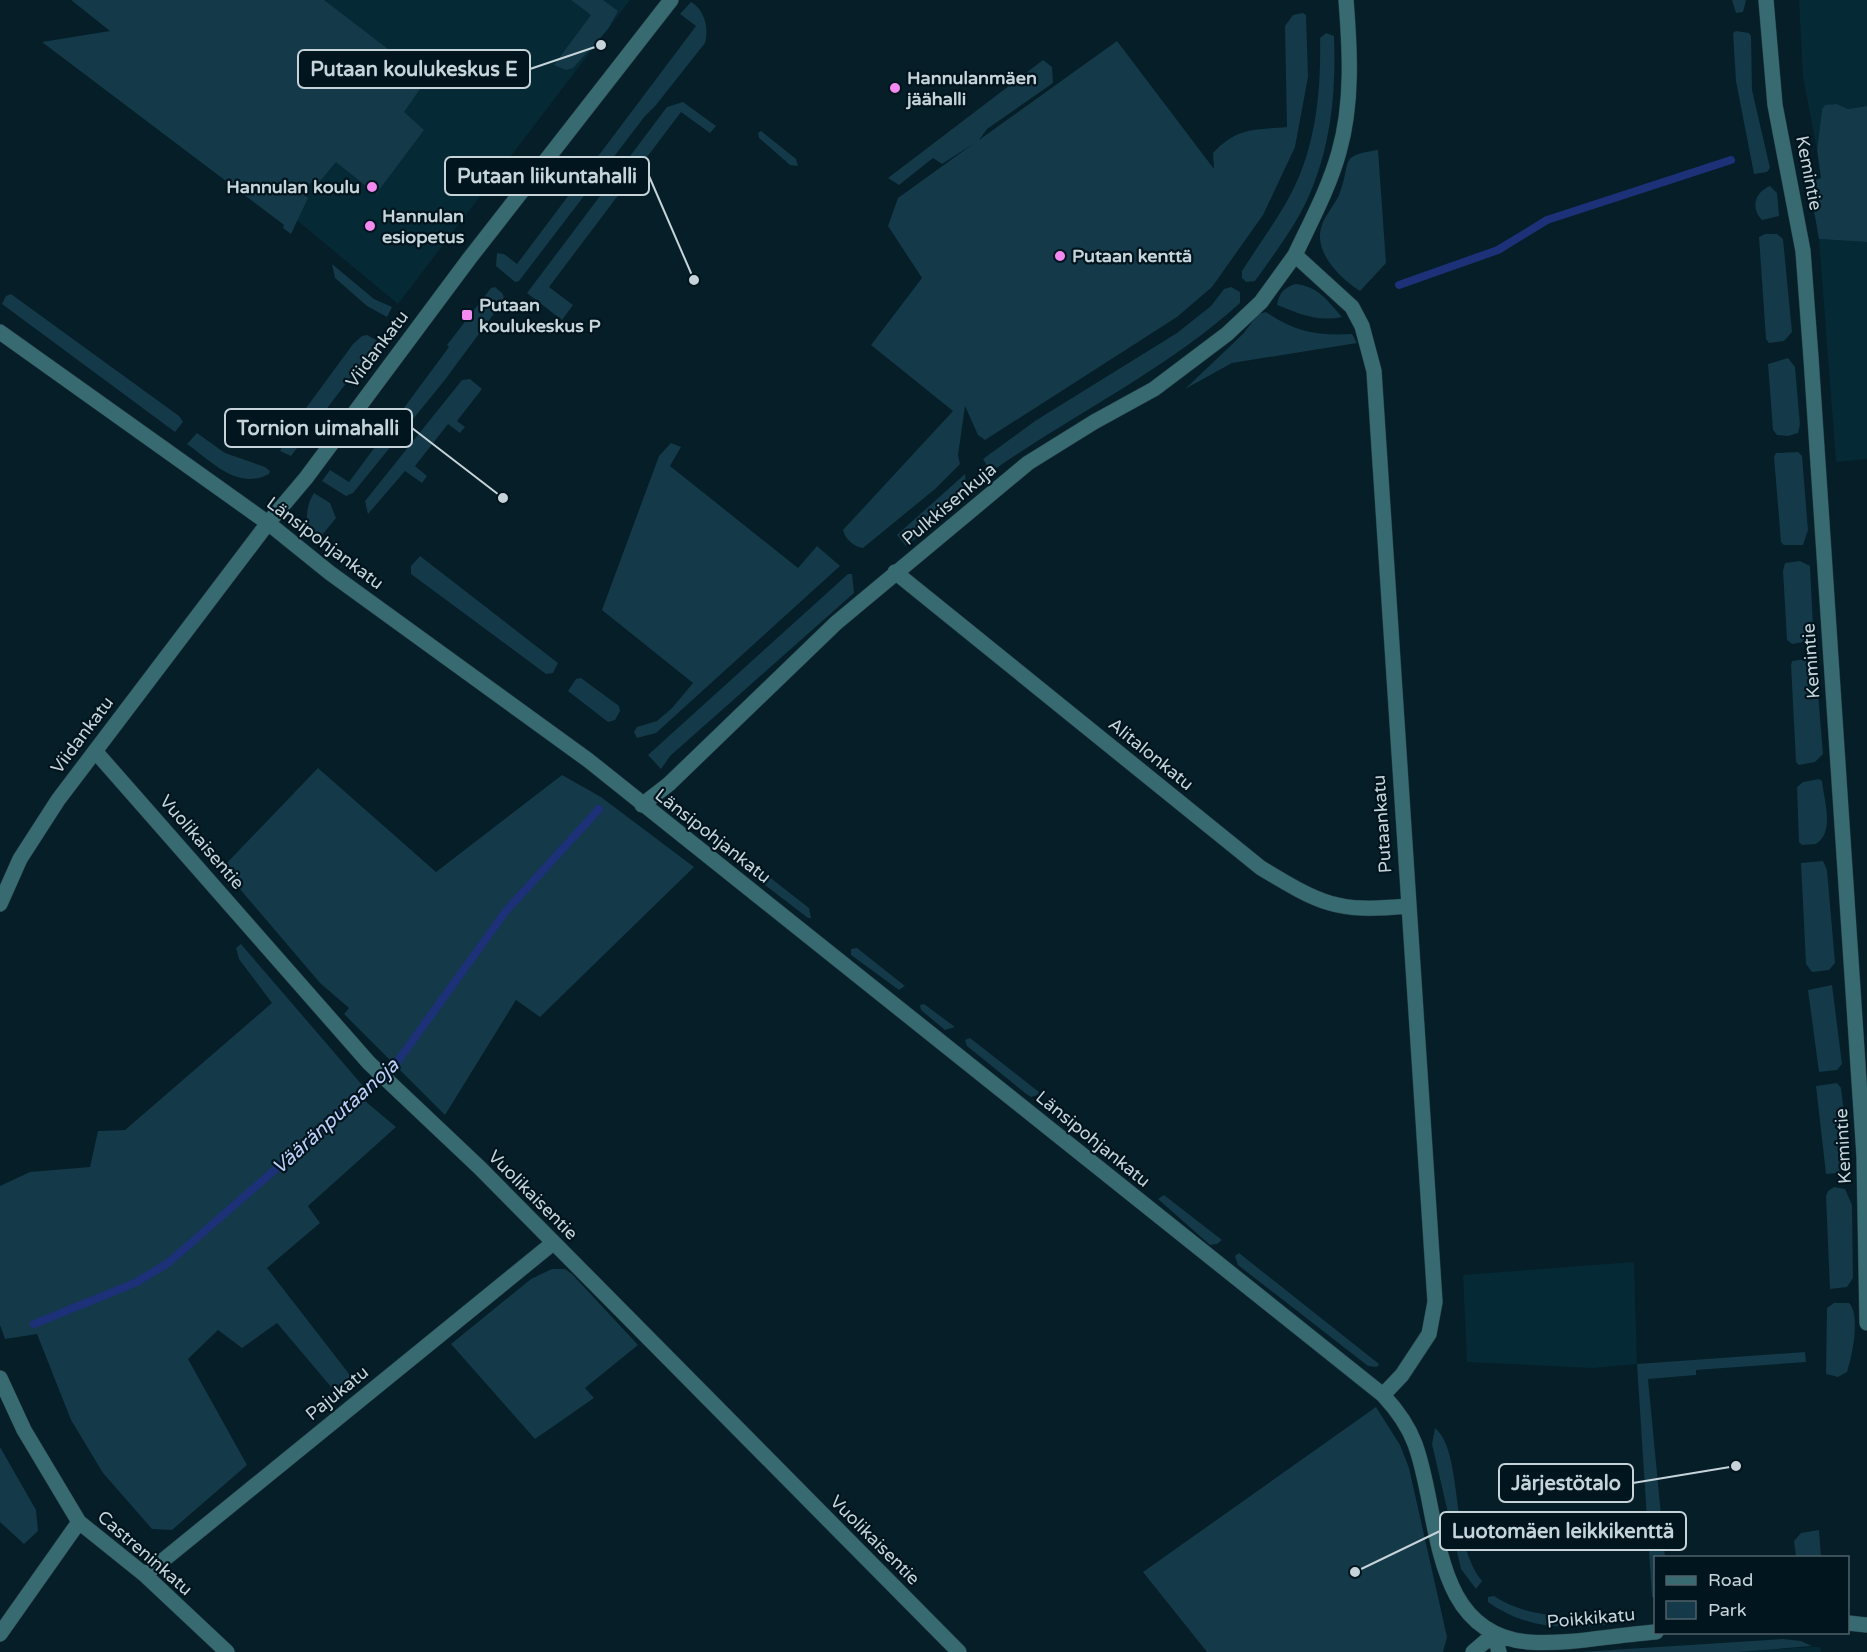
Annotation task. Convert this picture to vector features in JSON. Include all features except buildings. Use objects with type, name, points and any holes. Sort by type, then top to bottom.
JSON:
[{"type":"street","name":"Viidankatu","points":[[0,904],[20,859],[58,800],[268,523],[306,478],[462,268],[670,0]]},
{"type":"street","points":[[1295,255],[1322,198],[1339,151],[1347,103],[1350,64],[1346,0]]},
{"type":"street","name":"Kemintie","points":[[1766,0],[1774,96],[1803,251],[1864,1156],[1867,1323]]},
{"type":"street","name":"Pulkkisenkuja","points":[[642,805],[669,784],[836,623],[1028,463],[1094,422],[1154,389],[1218,341],[1261,302],[1280,279],[1295,255]]},
{"type":"street","name":"Putaankatu","points":[[1295,255],[1352,307],[1362,326],[1374,371],[1407,906],[1435,1302],[1429,1334],[1402,1375],[1383,1395]]},
{"type":"street","name":"Länsipohjankatu","points":[[0,332],[268,523],[330,573],[588,760],[1383,1395]]},
{"type":"street","name":"Alitalonkatu","points":[[895,572],[1261,868],[1310,897],[1337,907],[1362,909],[1407,906]]},
{"type":"street","name":"Vuolikaisentie","points":[[95,751],[369,1063],[397,1092],[480,1168],[959,1652]]},
{"type":"street","name":"Pajukatu","points":[[146,1575],[553,1243]]},
{"type":"street","name":"Castreninkatu","points":[[0,1378],[24,1430],[79,1522],[146,1575],[227,1652]]},
{"type":"street","points":[[1383,1395],[1397,1409],[1416,1445],[1453,1593],[1473,1620],[1494,1634],[1499,1652]]},
{"type":"street","points":[[0,1634],[79,1522]]},
{"type":"street","points":[[1849,1623],[1867,1624]]},
{"type":"street","name":"Poikkikatu","points":[[1494,1634],[1526,1642],[1559,1642],[1654,1632]]},
{"type":"street","points":[[1473,1652],[1494,1634]]},
{"type":"shaded area","name":"Hannulan koulu","points":[[167,0],[630,0],[398,304],[117,71]]},
{"type":"shaded area","points":[[1799,0],[1867,0],[1867,106],[1848,109],[1837,104],[1822,110],[1817,150],[1803,77]]},
{"type":"shaded area","points":[[1819,239],[1867,242],[1867,459],[1836,462]]},
{"type":"shaded area","points":[[1634,1262],[1637,1364],[1593,1368],[1467,1362],[1463,1275]]},
{"type":"shaded area","points":[[1811,1647],[1820,1647],[1821,1652],[1739,1652]]},
{"type":"green space","points":[[71,0],[324,0],[427,79],[404,112],[424,130],[376,194],[336,162],[316,186],[311,182],[303,194],[308,198],[291,234],[283,228],[284,225],[42,42],[110,31]]},
{"type":"green space","points":[[571,0],[603,0],[618,11],[608,29],[573,68],[566,70],[554,65],[591,15]]},
{"type":"green space","points":[[1732,0],[1746,0],[1743,12],[1736,13]]},
{"type":"green space","points":[[691,2],[700,10],[705,20],[705,43],[645,116],[519,281],[515,282],[496,266],[497,253],[504,254],[517,264],[696,26],[680,14]]},
{"type":"green space","name":"Putaan kenttä","points":[[1303,13],[1306,15],[1308,77],[1295,147],[1263,215],[1212,287],[1177,317],[985,440],[978,435],[965,406],[958,455],[960,464],[935,489],[863,548],[850,542],[843,530],[953,411],[871,345],[922,278],[888,226],[898,198],[973,144],[942,164],[933,158],[899,185],[888,178],[1043,60],[1052,67],[1053,83],[987,129],[979,140],[1117,41],[1214,169],[1213,153],[1230,138],[1247,131],[1287,127],[1285,26],[1293,15]]},
{"type":"green space","points":[[1736,31],[1749,33],[1751,36],[1752,90],[1770,168],[1767,172],[1754,174],[1736,81],[1733,33]]},
{"type":"green space","points":[[1326,33],[1334,36],[1334,75],[1325,150],[1308,199],[1287,235],[1255,281],[1246,282],[1242,278],[1242,271],[1286,203],[1298,179],[1310,145],[1320,74],[1320,38]]},
{"type":"green space","points":[[683,102],[716,126],[710,133],[681,112],[549,287],[573,305],[562,320],[527,293],[667,107]]},
{"type":"green space","points":[[1837,104],[1848,109],[1867,106],[1867,242],[1819,239],[1809,183],[1821,178],[1817,150],[1822,110],[1825,105]]},
{"type":"green space","points":[[761,131],[796,159],[798,166],[790,165],[759,138],[758,133]]},
{"type":"green space","points":[[1378,150],[1386,263],[1360,291],[1337,272],[1325,256],[1321,247],[1321,228],[1339,195],[1348,162],[1356,155]]},
{"type":"green space","points":[[1770,186],[1777,193],[1779,216],[1762,220],[1756,210],[1756,201],[1761,192]]},
{"type":"green space","points":[[1765,234],[1777,234],[1783,239],[1792,332],[1784,341],[1769,343],[1766,339],[1759,237]]},
{"type":"green space","points":[[332,264],[374,299],[392,307],[387,317],[367,306],[335,278]]},
{"type":"green space","points":[[1295,284],[1316,291],[1342,317],[1317,318],[1277,305],[1283,292]]},
{"type":"green space","points":[[495,287],[503,294],[504,300],[444,381],[353,493],[346,496],[322,481],[330,470],[349,482],[449,347],[447,345],[491,288]]},
{"type":"green space","points":[[1231,287],[1240,292],[1240,303],[1211,327],[1150,371],[991,472],[983,459],[1035,421],[1177,333],[1211,306],[1224,289]]},
{"type":"green space","points":[[11,294],[179,416],[183,422],[175,432],[2,304],[6,296]]},
{"type":"green space","points":[[1266,312],[1276,319],[1307,331],[1352,334],[1357,343],[1232,363],[1185,389],[1243,334],[1258,314]]},
{"type":"green space","points":[[367,335],[378,341],[291,456],[280,451],[298,419],[353,344],[362,336]]},
{"type":"green space","points":[[1788,358],[1795,367],[1800,425],[1798,433],[1788,436],[1777,435],[1773,430],[1768,364]]},
{"type":"green space","points":[[470,379],[482,389],[457,421],[465,427],[460,433],[448,424],[415,466],[427,476],[422,483],[405,471],[368,514],[365,501],[462,380]]},
{"type":"green space","points":[[197,433],[225,453],[265,467],[270,471],[269,474],[246,479],[225,472],[187,444]]},
{"type":"green space","points":[[671,443],[681,447],[670,466],[798,568],[817,546],[840,566],[656,733],[637,738],[634,732],[637,727],[657,721],[672,708],[693,683],[602,610],[659,456]]},
{"type":"green space","points":[[1798,452],[1802,456],[1808,530],[1803,545],[1784,545],[1781,542],[1774,457],[1776,453]]},
{"type":"green space","points":[[965,474],[965,486],[955,506],[936,524],[906,546],[897,535]]},
{"type":"green space","points":[[314,493],[330,503],[336,518],[318,540],[310,531],[307,518],[307,511]]},
{"type":"green space","points":[[420,556],[558,663],[553,673],[546,674],[411,574],[411,566]]},
{"type":"green space","points":[[1800,561],[1810,566],[1813,627],[1809,641],[1792,644],[1787,640],[1783,571],[1785,563]]},
{"type":"green space","points":[[848,574],[852,574],[854,593],[670,756],[661,769],[648,755]]},
{"type":"green space","points":[[1806,659],[1816,669],[1823,754],[1815,762],[1799,765],[1796,762],[1791,665],[1792,661]]},
{"type":"green space","points":[[581,678],[619,706],[620,711],[615,720],[608,722],[568,691],[576,679]]},
{"type":"green space","points":[[318,768],[436,872],[562,775],[601,797],[694,867],[540,1017],[516,1000],[445,1115],[344,1014],[349,1008],[320,983],[222,868]]},
{"type":"green space","points":[[1819,779],[1822,781],[1826,806],[1825,832],[1816,844],[1802,845],[1799,842],[1797,787],[1803,782]]},
{"type":"green space","points":[[676,802],[737,851],[735,858],[670,811]]},
{"type":"green space","points":[[1823,861],[1827,870],[1835,963],[1829,970],[1812,972],[1806,964],[1801,863]]},
{"type":"green space","points":[[751,868],[758,868],[809,908],[811,918],[753,876]]},
{"type":"green space","points":[[241,944],[363,1086],[359,1096],[396,1127],[308,1206],[320,1223],[267,1268],[353,1379],[337,1394],[277,1323],[242,1348],[218,1330],[188,1359],[247,1465],[172,1530],[152,1529],[103,1473],[71,1420],[37,1334],[5,1339],[0,1325],[0,1186],[30,1172],[90,1167],[98,1131],[125,1130],[272,1003],[239,959],[236,948]]},
{"type":"green space","points":[[857,948],[905,986],[899,990],[851,955],[851,949]]},
{"type":"green space","points":[[1832,985],[1842,1064],[1837,1070],[1819,1072],[1808,990]]},
{"type":"green space","points":[[924,1004],[955,1027],[945,1030],[921,1010],[920,1005]]},
{"type":"green space","points":[[970,1038],[1039,1092],[1038,1095],[1031,1097],[1025,1093],[967,1046],[965,1040]]},
{"type":"green space","points":[[1837,1083],[1841,1088],[1849,1155],[1840,1173],[1826,1174],[1816,1086]]},
{"type":"green space","points":[[1072,1120],[1145,1178],[1141,1183],[1072,1129],[1070,1123]]},
{"type":"green space","points":[[1834,1187],[1845,1189],[1852,1205],[1853,1278],[1847,1287],[1830,1289],[1826,1196],[1828,1191]]},
{"type":"green space","points":[[1164,1195],[1222,1240],[1210,1245],[1158,1199]]},
{"type":"green space","points":[[1239,1253],[1379,1364],[1377,1367],[1368,1366],[1238,1265],[1235,1256]]},
{"type":"green space","points":[[552,1269],[565,1269],[572,1274],[638,1345],[585,1388],[594,1398],[535,1439],[451,1344],[531,1279]]},
{"type":"green space","points":[[1834,1303],[1849,1303],[1853,1309],[1855,1326],[1847,1372],[1838,1377],[1826,1374],[1827,1308]]},
{"type":"green space","points":[[1805,1352],[1806,1362],[1696,1370],[1696,1375],[1648,1379],[1665,1556],[1654,1556],[1654,1597],[1652,1597],[1637,1364]]},
{"type":"green space","points":[[1376,1407],[1400,1445],[1409,1468],[1447,1637],[1443,1652],[1207,1652],[1143,1572]]},
{"type":"green space","points":[[1435,1428],[1444,1440],[1450,1457],[1465,1544],[1472,1564],[1482,1581],[1476,1589],[1461,1569],[1432,1444]]},
{"type":"green space","points":[[0,1447],[36,1510],[38,1531],[24,1544],[0,1522]]},
{"type":"green space","points":[[1819,1530],[1821,1556],[1796,1556],[1794,1541],[1801,1533]]},
{"type":"green space","points":[[1494,1596],[1523,1610],[1538,1613],[1568,1616],[1616,1615],[1622,1616],[1625,1620],[1573,1627],[1548,1626],[1523,1620],[1488,1602],[1488,1597]]},
{"type":"green space","points":[[1783,1639],[1801,1641],[1812,1646],[1739,1652],[1580,1652]]},
{"type":"waterway","points":[[1399,285],[1498,250],[1547,220],[1731,160]]},
{"type":"waterway","name":"Vääränputaanoja","points":[[34,1324],[135,1283],[168,1263],[395,1065],[506,911],[599,809]]},
{"type":"place","name":"Putaan koulukeskus E","points":[[601,45]]},
{"type":"place","name":"Hannulanmäen jäähalli","points":[[895,88]]},
{"type":"place","name":"Hannulan koulu","points":[[372,187]]},
{"type":"place","name":"Hannulan esiopetus","points":[[370,226]]},
{"type":"place","name":"Putaan kenttä","points":[[1060,256]]},
{"type":"place","name":"Putaan liikuntahalli","points":[[694,280]]},
{"type":"place","name":"Putaan koulukeskus P","points":[[467,315]]},
{"type":"place","name":"Tornion uimahalli","points":[[503,498]]},
{"type":"place","name":"Järjestötalo","points":[[1736,1466]]},
{"type":"place","name":"Luotomäen leikkikenttä","points":[[1355,1572]]}]
